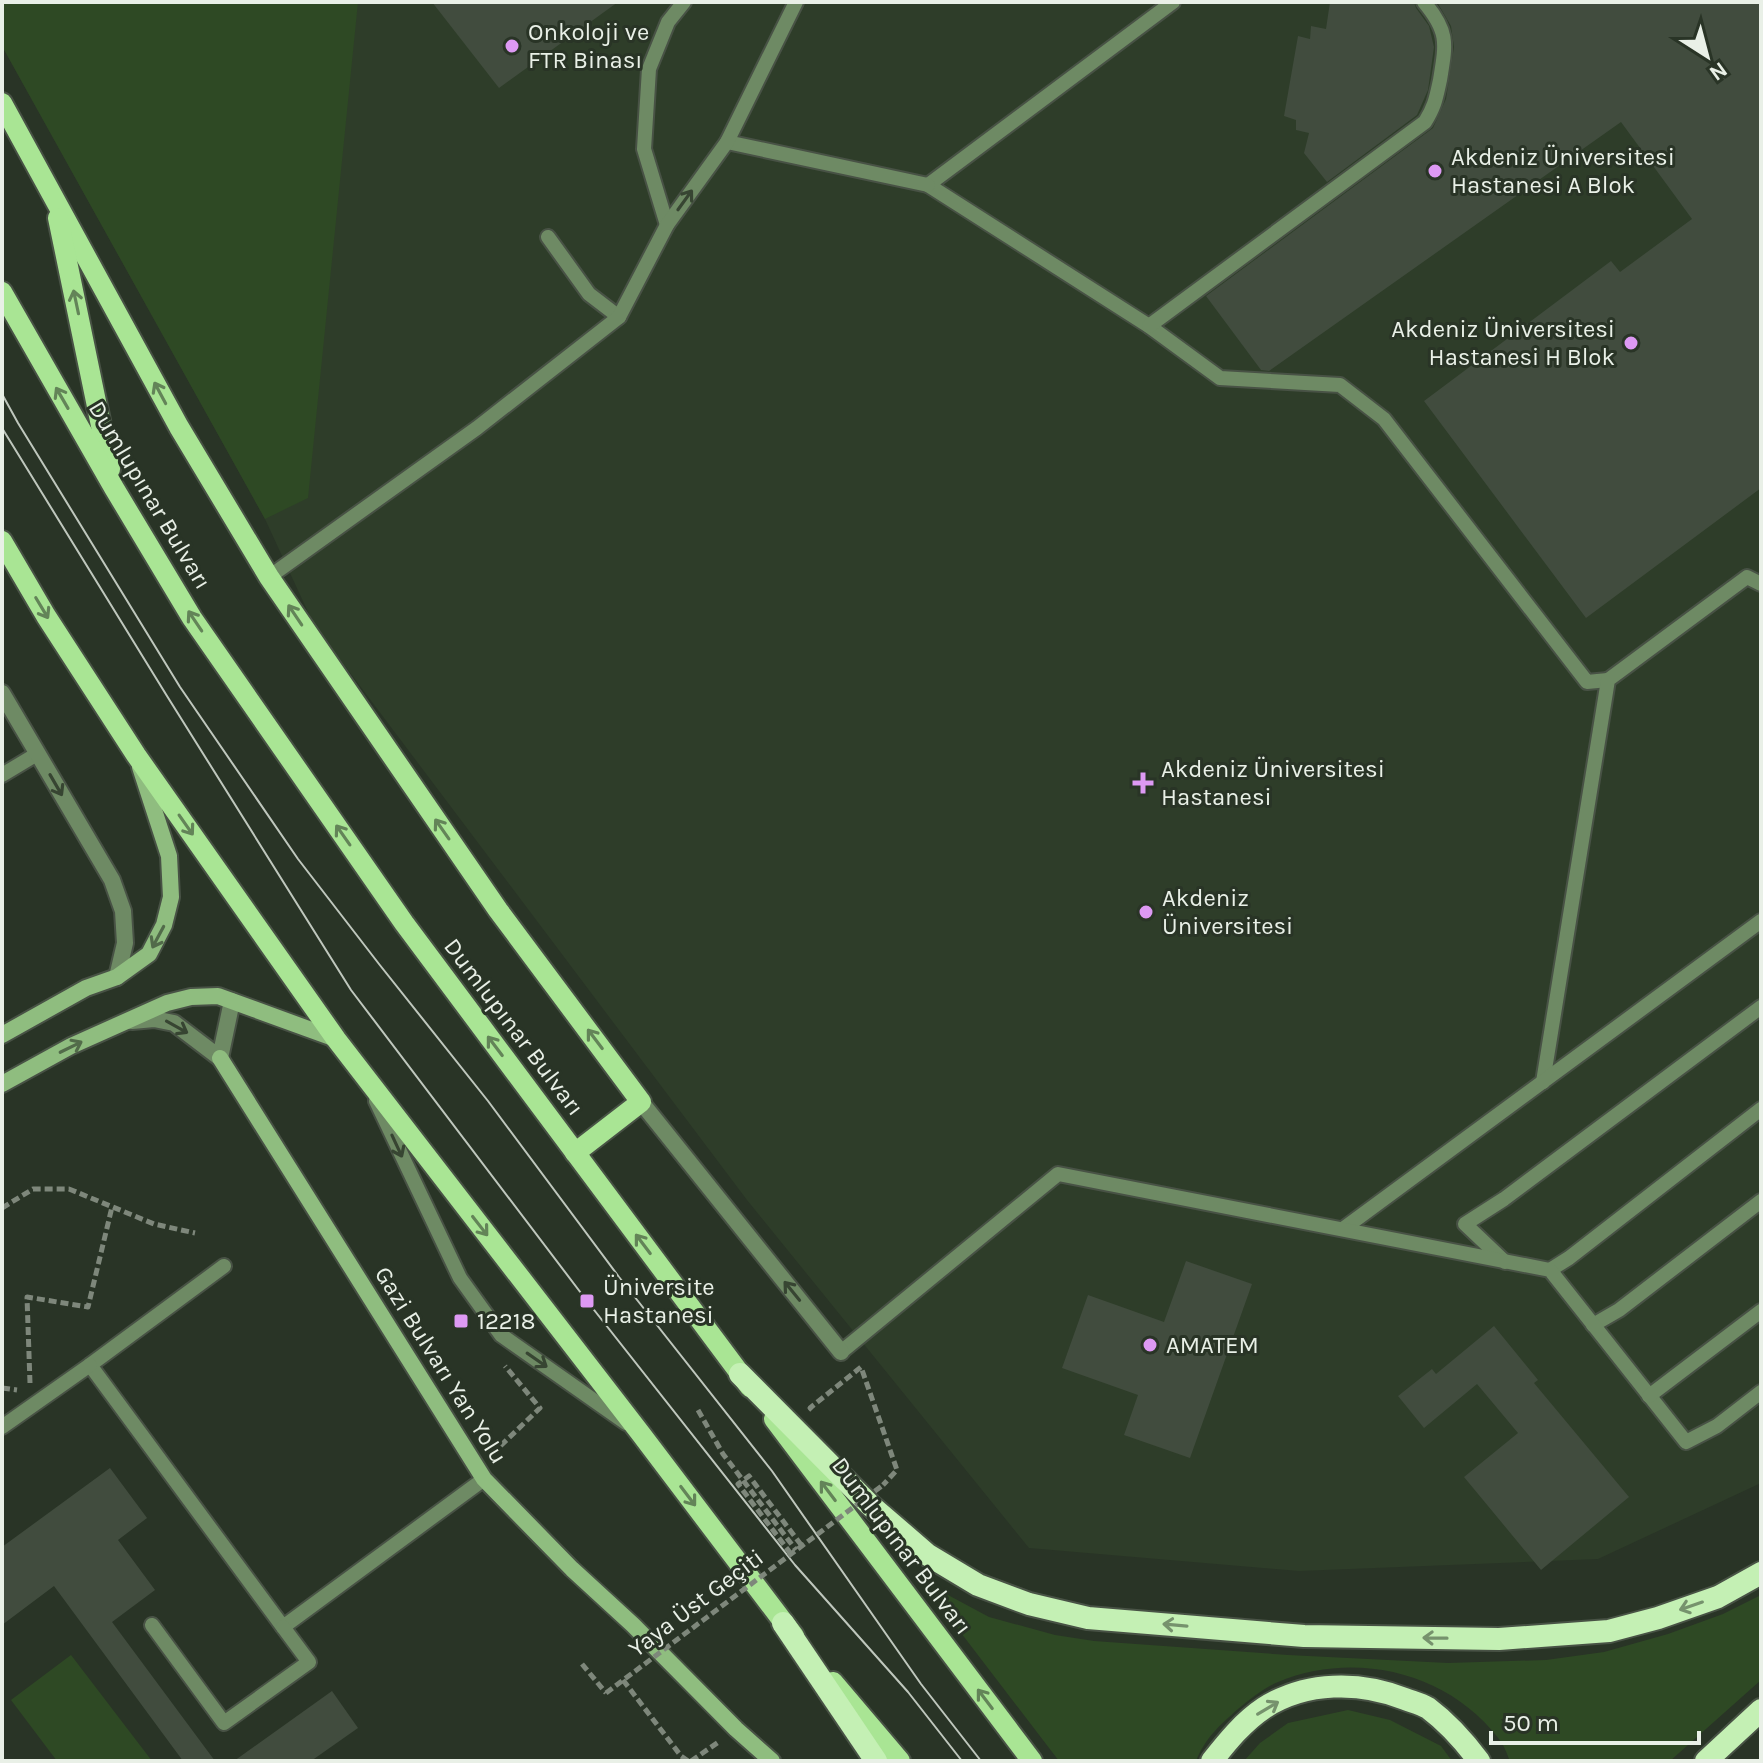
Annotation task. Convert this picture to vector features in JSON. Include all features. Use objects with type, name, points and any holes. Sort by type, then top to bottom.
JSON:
[{"type":"highway","points":[[740,1374],[870,1505],[928,1555],[978,1585],[1029,1604],[1088,1618],[1304,1636],[1499,1639],[1609,1631],[1718,1597],[1761,1573]]},
{"type":"highway","points":[[783,1623],[876,1761]]},
{"type":"highway","points":[[1212,1761],[1234,1734],[1264,1708],[1302,1690],[1343,1685],[1384,1690],[1426,1707],[1459,1735],[1479,1761]]},
{"type":"highway","points":[[1706,1761],[1761,1710]]},
{"type":"main road","points":[[2,103],[179,427],[269,577],[498,910],[641,1102],[575,1153]]},
{"type":"main road","points":[[54,195],[114,488]]},
{"type":"main road","name":"Dumlupınar Bulvarı","points":[[3,294],[192,618],[404,923],[1032,1761]]},
{"type":"main road","points":[[2,541],[46,616],[136,755],[336,1039],[783,1623],[900,1761]]},
{"type":"main road","points":[[2,1035],[86,988],[117,977],[149,954],[164,925],[171,897],[169,856],[136,755]]},
{"type":"main road","points":[[2,1084],[71,1046],[167,1003],[191,997],[218,996],[336,1039]]},
{"type":"main road","name":"Gazi Bulvarı Yan Yolu","points":[[220,1058],[480,1474],[572,1569],[772,1761]]},
{"type":"street","points":[[2,693],[112,880],[123,911],[125,943],[117,977]]},
{"type":"street","points":[[126,1022],[154,1019],[174,1023],[220,1058],[232,1001]]},
{"type":"street","points":[[641,1102],[841,1352]]},
{"type":"lane","points":[[667,225],[644,149],[649,69],[668,22],[684,2]]},
{"type":"lane","points":[[269,577],[477,428],[619,317],[667,225],[727,142],[796,2]]},
{"type":"lane","points":[[928,185],[1173,2]]},
{"type":"lane","points":[[1149,326],[1425,122],[1435,106],[1446,45],[1438,19],[1424,2]]},
{"type":"lane","points":[[727,142],[928,185],[1149,326],[1220,378],[1340,385],[1384,419],[1587,682],[1608,680],[1747,577],[1761,584]]},
{"type":"lane","points":[[548,237],[589,294],[619,317]]},
{"type":"lane","points":[[1543,1082],[1608,680]]},
{"type":"lane","points":[[2,775],[37,754]]},
{"type":"lane","points":[[1343,1229],[1761,921]]},
{"type":"lane","points":[[1505,1262],[1465,1224],[1504,1199],[1761,1007]]},
{"type":"lane","points":[[364,1075],[460,1278],[501,1335],[641,1434]]},
{"type":"lane","points":[[1550,1270],[1761,1109]]},
{"type":"lane","points":[[841,1352],[1058,1174],[1550,1270],[1686,1442],[1717,1426],[1761,1392]]},
{"type":"lane","points":[[1593,1325],[1619,1310],[1761,1201]]},
{"type":"lane","points":[[2,1427],[224,1266]]},
{"type":"lane","points":[[1649,1396],[1761,1311]]},
{"type":"lane","points":[[90,1365],[309,1662],[224,1723],[152,1625]]},
{"type":"lane","points":[[283,1627],[480,1474]]},
{"type":"path","points":[[2,1208],[33,1189],[69,1189],[154,1224],[195,1233]]},
{"type":"path","points":[[2,1388],[31,1392],[27,1297],[88,1307],[112,1207]]},
{"type":"path","points":[[480,1474],[540,1408],[503,1364]]},
{"type":"path","name":"Yaya Üst Geçiti","points":[[582,1664],[606,1693],[791,1549],[883,1485],[897,1470],[861,1367],[810,1408],[817,1417]]},
{"type":"path","points":[[698,1410],[723,1454],[743,1480]]},
{"type":"path","points":[[791,1549],[738,1484],[743,1480],[749,1476],[800,1543]]},
{"type":"path","name":"Yaya Üst Geçiti","points":[[623,1680],[681,1756],[690,1761]]},
{"type":"path","points":[[690,1761],[736,1729]]},
{"type":"shaded area","name":"Akdeniz Üniversitesi","points":[[2,2],[1761,2],[1761,1483],[1598,1559],[1299,1571],[1029,1548],[747,1200],[314,625],[265,519],[2,46]]},
{"type":"green space","points":[[2,2],[358,2],[308,498],[265,519],[2,46]]},
{"type":"green space","points":[[916,1574],[989,1617],[1055,1635],[1094,1641],[1288,1655],[1448,1663],[1546,1660],[1604,1652],[1668,1634],[1723,1614],[1761,1595],[1761,1680],[1670,1761],[1510,1761],[1499,1739],[1478,1716],[1454,1697],[1398,1673],[1368,1668],[1338,1668],[1278,1682],[1262,1691],[1219,1727],[1196,1761],[1059,1761]]},
{"type":"green space","points":[[71,1655],[152,1761],[57,1761],[11,1700]]},
{"type":"green space","points":[[1348,1710],[1390,1720],[1441,1746],[1452,1761],[1244,1761],[1260,1743],[1288,1723]]},
{"type":"building","name":"Onkoloji ve FTR Binası","points":[[432,2],[618,2],[499,88]]},
{"type":"building","points":[[1330,2],[1414,2],[1429,26],[1434,47],[1428,90],[1417,115],[1327,182],[1304,153],[1309,133],[1296,130],[1296,120],[1284,116],[1298,36],[1310,39],[1311,26],[1326,29]]},
{"type":"building","name":"Akdeniz Üniversitesi Hastanesi H Blok","points":[[1437,2],[1761,2],[1761,488],[1586,618],[1424,401],[1611,261],[1620,272],[1692,219],[1621,122],[1269,371],[1261,370],[1206,296],[1433,128],[1446,99],[1454,47],[1451,26]]},
{"type":"building","name":"AMATEM","points":[[1186,1261],[1252,1284],[1190,1458],[1124,1435],[1138,1395],[1062,1368],[1088,1295],[1164,1322]]},
{"type":"building","points":[[1494,1326],[1538,1380],[1534,1383],[1629,1497],[1541,1570],[1464,1477],[1518,1433],[1477,1384],[1424,1428],[1398,1396],[1432,1369],[1436,1374]]},
{"type":"building","points":[[110,1468],[147,1518],[118,1540],[155,1590],[112,1622],[215,1761],[183,1761],[54,1586],[2,1625],[2,1547]]},
{"type":"building","points":[[332,1691],[358,1728],[311,1761],[234,1761]]},
{"type":"tram line","points":[[2,394],[180,687],[298,859],[772,1471],[921,1684],[981,1761]]},
{"type":"tram line","points":[[2,428],[351,990],[587,1301],[795,1565],[908,1692],[962,1761]]},
{"type":"place","name":"Onkoloji ve FTR Binası","points":[[512,46]]},
{"type":"place","name":"Akdeniz Üniversitesi Hastanesi A Blok","points":[[1435,171]]},
{"type":"place","name":"Akdeniz Üniversitesi Hastanesi H Blok","points":[[1631,343]]},
{"type":"place","name":"Akdeniz Üniversitesi Hastanesi","points":[[1143,783]]},
{"type":"place","name":"Akdeniz Üniversitesi","points":[[1146,912]]},
{"type":"place","name":"Üniversite Hastanesi","points":[[587,1301]]},
{"type":"place","name":"12218","points":[[461,1321]]},
{"type":"place","name":"AMATEM","points":[[1150,1345]]}]
